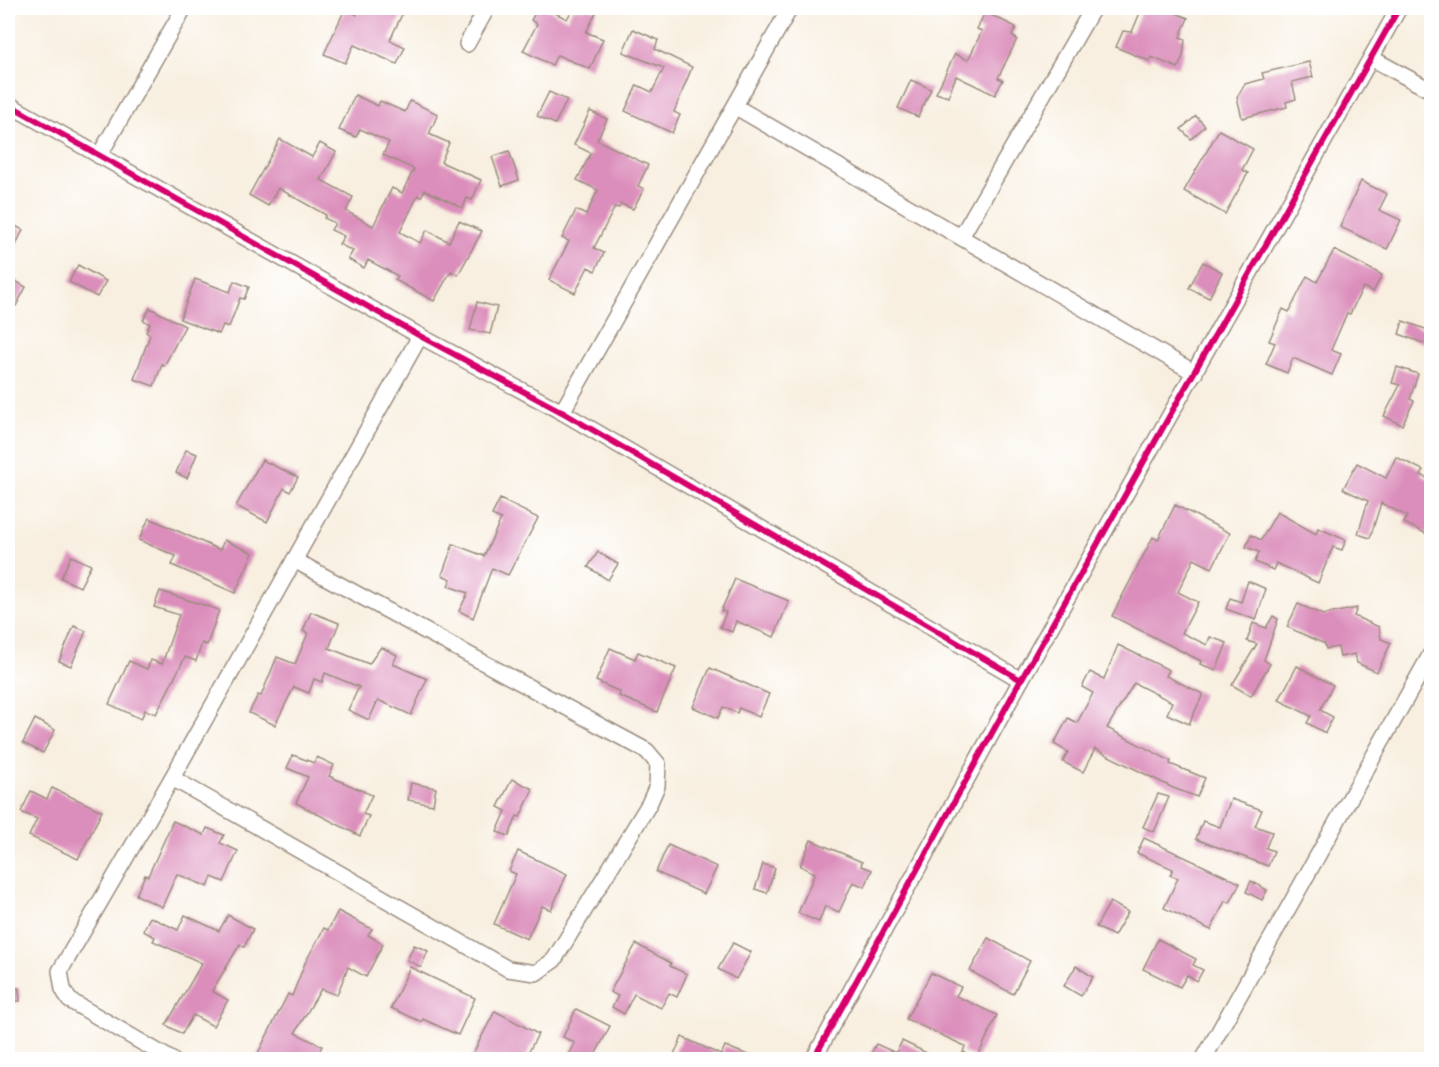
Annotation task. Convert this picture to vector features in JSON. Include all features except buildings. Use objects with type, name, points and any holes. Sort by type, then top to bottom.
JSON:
[{"type":"street","points":[[99,156],[184,8]]},
{"type":"street","points":[[467,44],[487,8]]},
{"type":"street","points":[[562,412],[790,8]]},
{"type":"street","points":[[961,237],[1093,8]]},
{"type":"street","points":[[813,1059],[1021,680],[1196,373],[1399,8]]},
{"type":"street","points":[[1371,58],[1431,91]]},
{"type":"street","points":[[8,105],[420,336],[562,412],[1021,680]]},
{"type":"street","points":[[736,107],[1196,373]]},
{"type":"street","points":[[171,1059],[69,1000],[63,989],[60,971],[172,778],[420,336]]},
{"type":"street","points":[[172,778],[508,969],[536,973],[554,960],[649,804],[657,786],[658,764],[647,751],[294,560]]},
{"type":"street","points":[[1203,1059],[1431,652]]},
{"type":"cycle path","points":[[813,1060],[1021,680],[1399,8]]},
{"type":"cycle path","points":[[8,104],[420,336],[562,412],[1021,680]]}]
